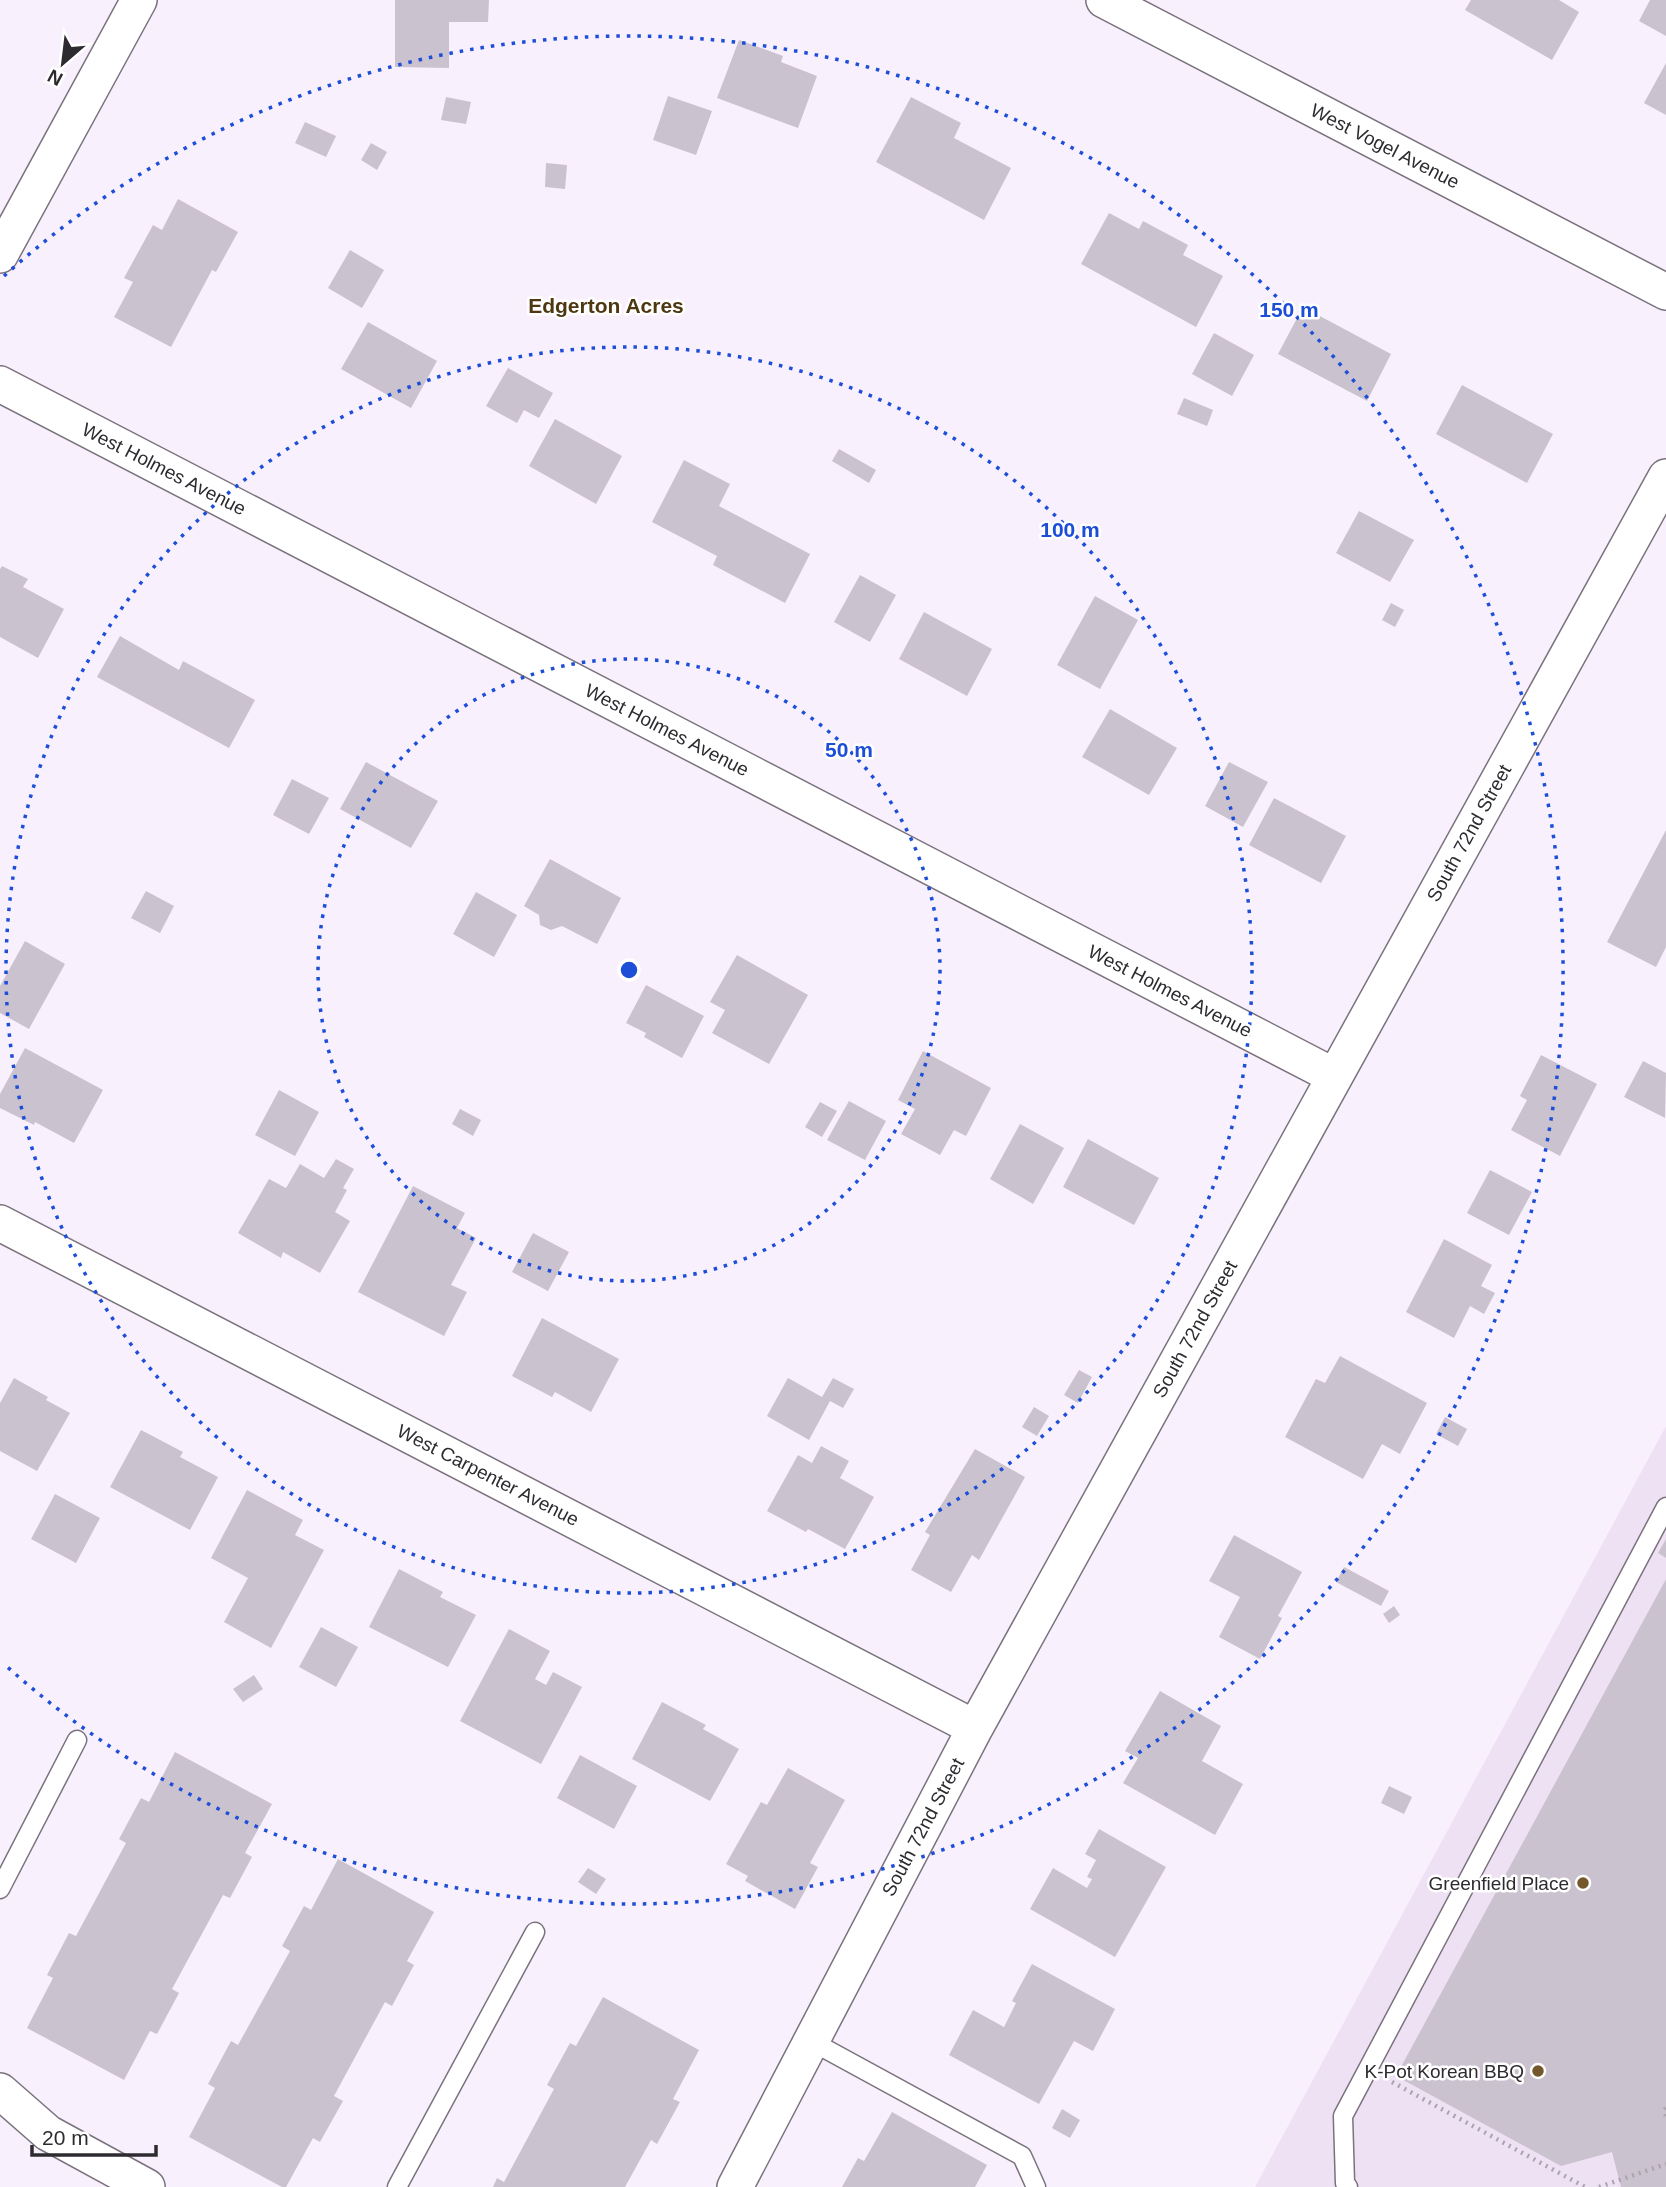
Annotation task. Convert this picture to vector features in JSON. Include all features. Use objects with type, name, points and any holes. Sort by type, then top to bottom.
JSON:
[{"type":"street","points":[[0,255],[139,0]]},
{"type":"street","name":"West Vogel Avenue","points":[[1104,0],[1666,292]]},
{"type":"street","name":"West Holmes Avenue","points":[[0,384],[1334,1076]]},
{"type":"street","name":"South 72nd Street","points":[[735,2187],[975,1728],[1666,477]]},
{"type":"street","name":"West Carpenter Avenue","points":[[0,1223],[975,1728]]},
{"type":"street","points":[[0,2091],[48,2133],[147,2187]]},
{"type":"lane","points":[[1348,2187],[1345,2183],[1343,2116],[1666,1507]]},
{"type":"lane","points":[[0,1889],[77,1740]]},
{"type":"lane","points":[[397,2187],[535,1932]]},
{"type":"lane","points":[[811,2041],[1022,2156],[1036,2187]]},
{"type":"path","points":[[1368,2069],[1585,2187]]},
{"type":"path","points":[[1666,2108],[1666,2116]]},
{"type":"path","points":[[1599,2187],[1666,2164]]},
{"type":"shaded area","points":[[1666,1426],[1666,2187],[1255,2187]]},
{"type":"building","points":[[395,0],[489,0],[488,22],[449,22],[449,68],[395,67]]},
{"type":"building","points":[[1471,0],[1559,0],[1579,12],[1552,60],[1465,10]]},
{"type":"building","points":[[1650,0],[1666,0],[1666,36],[1639,21]]},
{"type":"building","points":[[739,40],[783,56],[781,62],[817,76],[798,128],[717,98]]},
{"type":"building","points":[[1666,63],[1666,115],[1644,103]]},
{"type":"building","points":[[668,96],[712,111],[696,155],[653,140]]},
{"type":"building","points":[[446,97],[471,102],[466,124],[441,120]]},
{"type":"building","points":[[911,97],[961,123],[954,138],[1011,168],[984,220],[876,162]]},
{"type":"building","points":[[305,122],[336,136],[326,157],[295,143]]},
{"type":"building","points":[[371,143],[387,152],[377,170],[361,160]]},
{"type":"building","points":[[546,163],[567,165],[565,189],[545,187]]},
{"type":"building","points":[[178,199],[238,232],[216,272],[212,270],[171,347],[114,317],[133,282],[124,278],[153,225],[162,230]]},
{"type":"building","points":[[1109,213],[1139,229],[1143,221],[1188,245],[1183,255],[1223,276],[1196,327],[1081,264]]},
{"type":"building","points":[[350,250],[384,270],[362,308],[328,288]]},
{"type":"building","points":[[1303,307],[1391,354],[1367,401],[1278,354]]},
{"type":"building","points":[[368,322],[437,361],[411,408],[341,369]]},
{"type":"building","points":[[1214,333],[1254,355],[1232,396],[1192,374]]},
{"type":"building","points":[[508,368],[553,393],[539,418],[524,410],[517,423],[486,406]]},
{"type":"building","points":[[1462,385],[1553,434],[1527,483],[1436,434]]},
{"type":"building","points":[[1184,398],[1213,410],[1207,426],[1177,414]]},
{"type":"building","points":[[555,419],[622,456],[596,504],[529,466]]},
{"type":"building","points":[[839,449],[876,470],[869,483],[832,461]]},
{"type":"building","points":[[684,460],[730,484],[719,506],[810,554],[785,603],[713,565],[717,556],[652,522]]},
{"type":"building","points":[[1359,511],[1414,540],[1390,582],[1336,553]]},
{"type":"building","points":[[2,566],[28,579],[23,587],[64,609],[38,658],[0,637]]},
{"type":"building","points":[[860,575],[896,595],[870,642],[834,622]]},
{"type":"building","points":[[1095,596],[1138,620],[1100,689],[1057,665]]},
{"type":"building","points":[[1391,603],[1404,610],[1395,627],[1382,620]]},
{"type":"building","points":[[924,612],[992,649],[967,696],[899,659]]},
{"type":"building","points":[[120,636],[179,670],[183,661],[255,700],[229,748],[97,677]]},
{"type":"building","points":[[1110,709],[1177,748],[1149,795],[1082,757]]},
{"type":"building","points":[[366,762],[438,801],[411,848],[340,809]]},
{"type":"building","points":[[1229,762],[1268,782],[1243,827],[1205,806]]},
{"type":"building","points":[[292,779],[329,798],[309,834],[273,815]]},
{"type":"building","points":[[1274,798],[1346,836],[1321,883],[1249,845]]},
{"type":"building","points":[[1666,830],[1666,947],[1656,967],[1607,942]]},
{"type":"building","points":[[550,859],[621,898],[597,944],[562,926],[551,930],[540,925],[539,915],[524,906]]},
{"type":"building","points":[[146,891],[174,906],[160,933],[131,918]]},
{"type":"building","points":[[476,892],[517,915],[494,957],[453,934]]},
{"type":"building","points":[[25,941],[65,964],[29,1029],[0,1013],[0,986]]},
{"type":"building","points":[[737,955],[808,995],[769,1064],[712,1033],[725,1010],[710,1002]]},
{"type":"building","points":[[646,985],[704,1016],[682,1058],[644,1037],[646,1033],[626,1023]]},
{"type":"building","points":[[25,1048],[103,1090],[74,1143],[35,1122],[34,1125],[0,1108],[0,1094]]},
{"type":"building","points":[[923,1051],[991,1088],[966,1136],[954,1130],[940,1155],[901,1134],[915,1109],[898,1100]]},
{"type":"building","points":[[1541,1055],[1597,1084],[1560,1156],[1511,1130],[1527,1100],[1520,1096]]},
{"type":"building","points":[[1643,1061],[1666,1073],[1665,1118],[1624,1097]]},
{"type":"building","points":[[279,1090],[319,1112],[295,1156],[255,1135]]},
{"type":"building","points":[[849,1101],[886,1121],[865,1160],[827,1140]]},
{"type":"building","points":[[820,1102],[837,1111],[822,1137],[805,1127]]},
{"type":"building","points":[[460,1109],[481,1120],[473,1136],[452,1124]]},
{"type":"building","points":[[1020,1124],[1064,1148],[1033,1204],[990,1179]]},
{"type":"building","points":[[1088,1139],[1159,1178],[1134,1225],[1063,1187]]},
{"type":"building","points":[[336,1159],[354,1169],[343,1188],[347,1190],[335,1212],[350,1221],[320,1273],[283,1252],[281,1258],[238,1233],[269,1179],[286,1188],[300,1164],[324,1178]]},
{"type":"building","points":[[1490,1170],[1532,1192],[1509,1235],[1467,1213]]},
{"type":"building","points":[[413,1186],[465,1213],[457,1228],[476,1238],[451,1285],[467,1292],[444,1336],[358,1292]]},
{"type":"building","points":[[533,1233],[569,1252],[548,1291],[512,1272]]},
{"type":"building","points":[[1444,1239],[1492,1265],[1481,1286],[1495,1293],[1484,1314],[1470,1306],[1454,1338],[1406,1312]]},
{"type":"building","points":[[542,1318],[619,1359],[591,1412],[555,1392],[552,1397],[512,1376]]},
{"type":"building","points":[[1340,1356],[1427,1403],[1400,1454],[1382,1444],[1363,1479],[1285,1437],[1316,1379],[1325,1383]]},
{"type":"building","points":[[1079,1370],[1092,1377],[1078,1403],[1064,1395]]},
{"type":"building","points":[[14,1378],[70,1413],[37,1471],[0,1451],[0,1403]]},
{"type":"building","points":[[788,1378],[822,1397],[833,1378],[854,1389],[843,1408],[830,1401],[809,1440],[767,1416]]},
{"type":"building","points":[[1034,1407],[1049,1416],[1037,1436],[1022,1427]]},
{"type":"building","points":[[1445,1417],[1467,1429],[1458,1446],[1436,1434]]},
{"type":"building","points":[[141,1430],[183,1452],[180,1457],[218,1477],[190,1530],[110,1487]]},
{"type":"building","points":[[821,1446],[849,1461],[840,1478],[874,1497],[845,1549],[767,1511],[798,1455],[812,1463]]},
{"type":"building","points":[[975,1449],[1025,1477],[979,1560],[972,1555],[951,1592],[911,1570],[930,1535],[925,1532]]},
{"type":"building","points":[[247,1490],[303,1520],[295,1535],[324,1550],[271,1648],[224,1622],[248,1578],[211,1558]]},
{"type":"building","points":[[55,1494],[100,1518],[76,1563],[31,1539]]},
{"type":"building","points":[[1234,1535],[1302,1572],[1278,1616],[1282,1618],[1260,1659],[1219,1637],[1240,1597],[1209,1581]]},
{"type":"building","points":[[1666,1539],[1666,1558],[1658,1553]]},
{"type":"building","points":[[1344,1567],[1389,1591],[1381,1606],[1336,1582]]},
{"type":"building","points":[[399,1569],[443,1592],[440,1597],[476,1615],[448,1667],[369,1627]]},
{"type":"building","name":"Greenfield Place","points":[[1666,1579],[1666,2187],[1621,2187],[1612,2152],[1561,2166],[1396,2076]]},
{"type":"building","points":[[1394,1606],[1400,1615],[1389,1623],[1383,1614]]},
{"type":"building","points":[[321,1627],[358,1647],[336,1687],[299,1667]]},
{"type":"building","points":[[509,1629],[550,1651],[535,1679],[546,1685],[553,1672],[582,1687],[541,1764],[460,1721]]},
{"type":"building","points":[[254,1675],[263,1689],[243,1702],[233,1689]]},
{"type":"building","points":[[1160,1691],[1221,1726],[1202,1761],[1243,1784],[1215,1835],[1123,1783],[1138,1758],[1125,1751]]},
{"type":"building","points":[[662,1702],[706,1725],[703,1729],[739,1749],[710,1801],[632,1759]]},
{"type":"building","points":[[175,1752],[272,1804],[245,1853],[252,1857],[230,1898],[223,1895],[172,1989],[179,1993],[157,2034],[150,2031],[124,2080],[27,2028],[53,1978],[47,1975],[69,1933],[76,1936],[126,1843],[119,1839],[141,1798],[149,1802]]},
{"type":"building","points":[[580,1755],[637,1786],[614,1829],[557,1798]]},
{"type":"building","points":[[788,1768],[845,1800],[810,1863],[818,1867],[795,1909],[745,1881],[748,1876],[726,1864],[761,1802],[767,1805]]},
{"type":"building","points":[[1389,1786],[1412,1797],[1404,1814],[1381,1803]]},
{"type":"building","points":[[1099,1829],[1166,1867],[1115,1957],[1030,1909],[1053,1868],[1087,1888],[1092,1879],[1087,1877],[1096,1860],[1085,1854]]},
{"type":"building","points":[[338,1859],[434,1912],[407,1961],[414,1965],[392,2006],[385,2002],[334,2096],[343,2101],[320,2142],[313,2138],[286,2187],[282,2187],[189,2137],[215,2088],[208,2084],[231,2041],[238,2045],[290,1951],[282,1946],[304,1906],[311,1910]]},
{"type":"building","points":[[588,1868],[606,1879],[596,1894],[578,1882]]},
{"type":"building","points":[[1032,1964],[1115,2009],[1093,2051],[1074,2041],[1039,2104],[949,2055],[973,2010],[1004,2027],[1016,2003],[1012,2001]]},
{"type":"building","points":[[603,1997],[699,2050],[673,2099],[680,2102],[657,2144],[651,2140],[625,2187],[493,2187],[497,2178],[504,2182],[554,2089],[547,2085],[570,2043],[576,2046]]},
{"type":"building","points":[[1062,2109],[1080,2120],[1070,2138],[1052,2128]]},
{"type":"building","points":[[892,2112],[987,2165],[975,2187],[842,2187],[858,2158],[864,2161]]},
{"type":"place","name":"Greenfield Place","points":[[1583,1883]]},
{"type":"place","name":"K-Pot Korean BBQ","points":[[1538,2071]]},
{"type":"district","name":"Edgerton Acres","points":[[606,305]]}]
